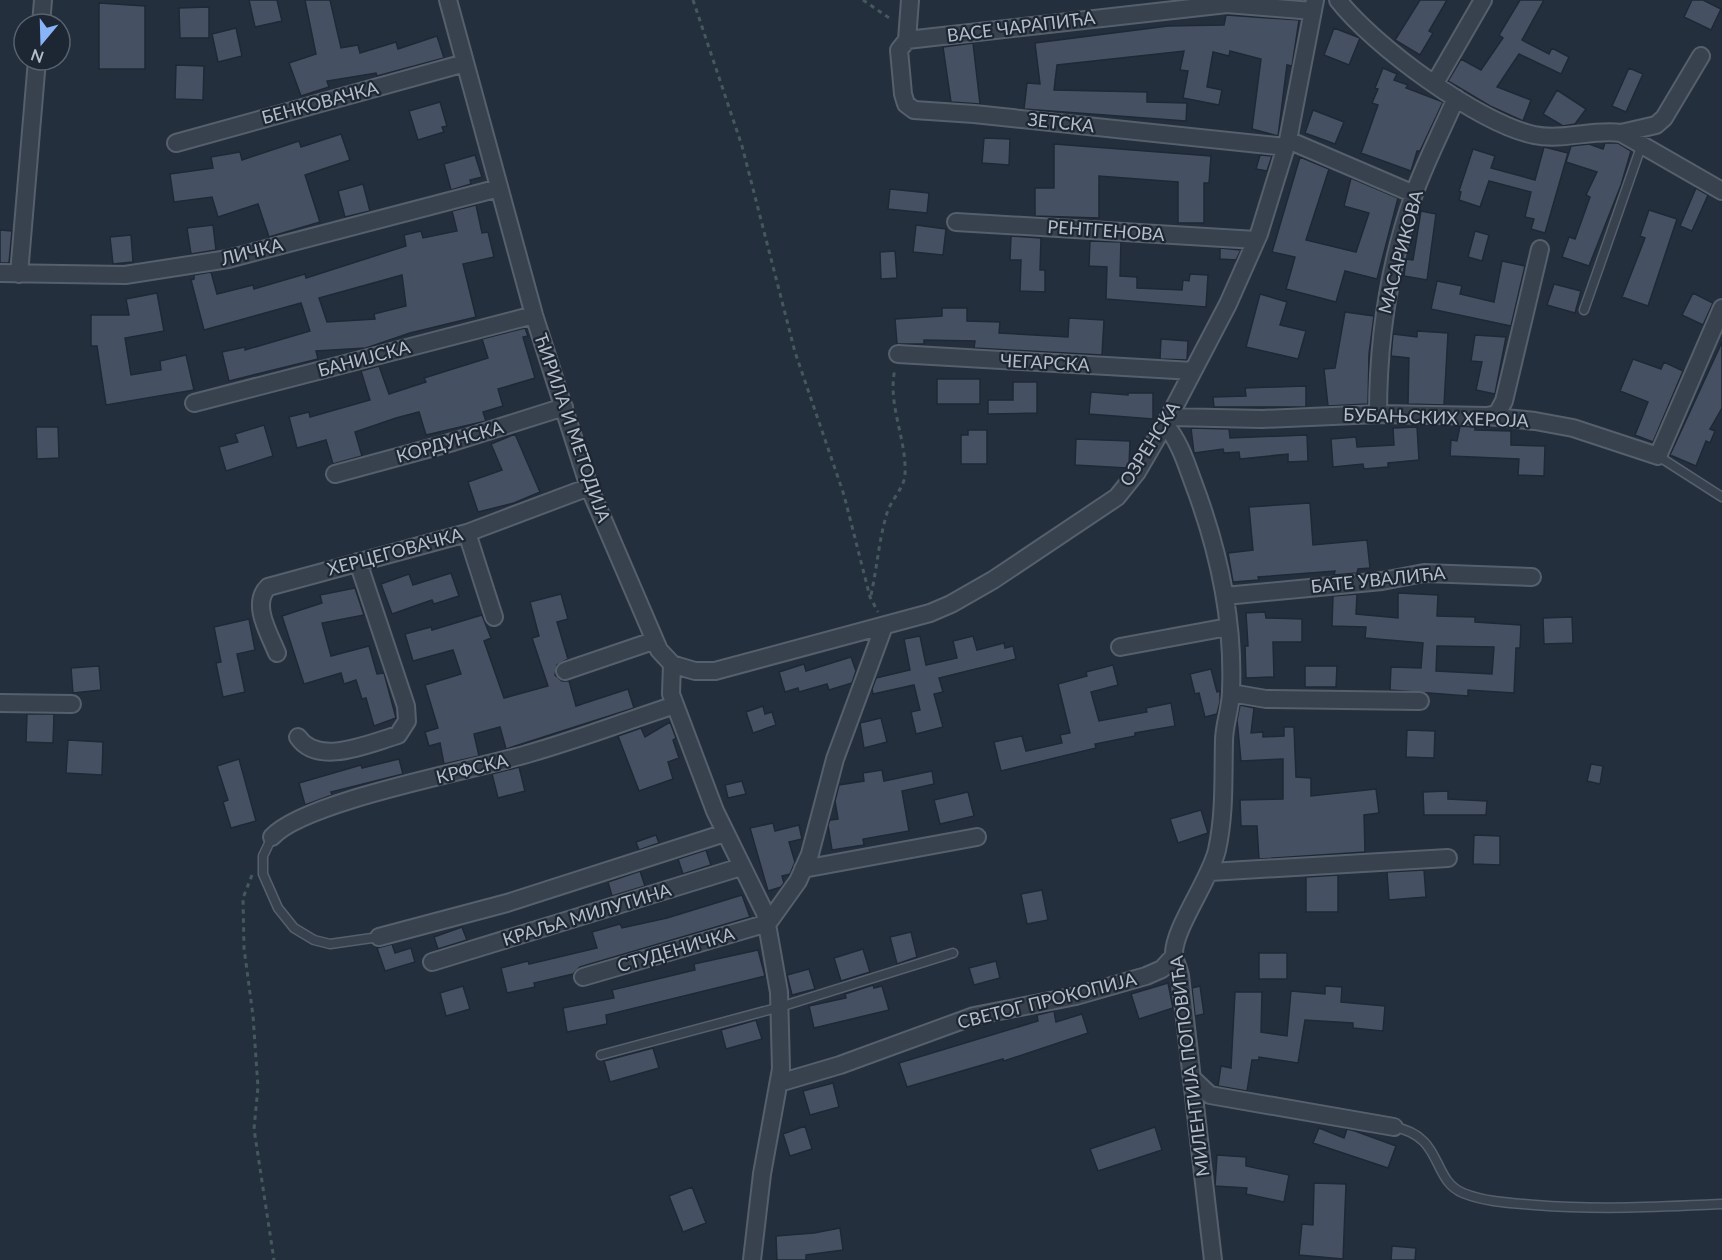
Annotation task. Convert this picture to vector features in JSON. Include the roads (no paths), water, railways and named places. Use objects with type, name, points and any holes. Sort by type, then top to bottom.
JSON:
[{"type":"street","name":"ЋИРИЛА И МЕТОДИЈА","points":[[448,0],[534,315],[589,487],[653,641],[672,664]]},
{"type":"street","points":[[908,35],[910,0]]},
{"type":"street","points":[[1338,0],[1353,20],[1406,64],[1486,115],[1533,135],[1559,136],[1609,131],[1621,133],[1722,191]]},
{"type":"street","points":[[1435,83],[1483,0]]},
{"type":"street","name":"ВАСЕ ЧАРАПИЋА","points":[[908,35],[1227,4],[1314,5]]},
{"type":"street","name":"ОЗРЕНСКА","points":[[672,664],[695,671],[716,671],[884,626],[951,604],[1015,567],[1094,514],[1127,487],[1167,421],[1256,240],[1287,143],[1314,5]]},
{"type":"street","name":"ЗЕТСКА","points":[[908,35],[899,50],[903,93],[906,104],[914,110],[1287,143]]},
{"type":"street","points":[[1621,133],[1656,125],[1664,118],[1701,56]]},
{"type":"street","name":"БЕНКОВАЧКА","points":[[176,143],[465,63]]},
{"type":"street","points":[[19,274],[37,72]]},
{"type":"street","name":"МАСАРИКОВА","points":[[1378,414],[1382,322],[1389,282],[1414,194],[1456,98]]},
{"type":"street","points":[[1287,143],[1414,194]]},
{"type":"street","name":"ЛИЧКА","points":[[0,273],[125,275],[228,259],[499,188]]},
{"type":"street","name":"РЕНТГЕНОВА","points":[[956,222],[1256,240]]},
{"type":"street","points":[[1487,416],[1497,414],[1504,400],[1540,249]]},
{"type":"street","points":[[1658,456],[1722,308]]},
{"type":"street","name":"БАНИЈСКА","points":[[194,404],[534,315]]},
{"type":"street","name":"ЧЕГАРСКА","points":[[898,354],[1193,371]]},
{"type":"street","name":"КОРДУНСКА","points":[[335,474],[453,442],[564,407]]},
{"type":"street","name":"БУБАЊСКИХ ХЕРОЈА","points":[[1167,421],[1378,414],[1487,416],[1535,420],[1573,428],[1658,456]]},
{"type":"street","name":"МИЛЕНТИЈА ПОПОВИЋА","points":[[1167,421],[1185,461],[1215,542],[1228,627],[1231,693],[1224,735],[1222,820],[1210,872],[1183,924],[1173,956],[1179,969],[1213,1260]]},
{"type":"street","name":"ХЕРЦЕГОВАЧКА","points":[[276,653],[259,604],[261,593],[268,586],[467,533],[589,487]]},
{"type":"street","points":[[467,533],[494,617]]},
{"type":"street","points":[[298,737],[306,746],[317,751],[351,749],[398,735],[407,722],[406,706],[358,562]]},
{"type":"street","name":"БАТЕ УВАЛИЋА","points":[[1225,596],[1382,581],[1424,573],[1532,577]]},
{"type":"street","points":[[768,924],[794,889],[803,869],[814,840],[837,753],[884,626]]},
{"type":"street","points":[[1120,647],[1228,627]]},
{"type":"street","points":[[565,671],[653,641]]},
{"type":"street","points":[[672,664],[670,694],[725,833],[768,924],[780,1008],[782,1058],[762,1174],[752,1260]]},
{"type":"street","points":[[1231,693],[1266,699],[1420,701]]},
{"type":"street","points":[[0,703],[72,704]]},
{"type":"street","name":"КРФСКА","points":[[272,837],[279,828],[301,818],[356,799],[528,754],[675,705]]},
{"type":"street","points":[[379,937],[507,903],[725,833]]},
{"type":"street","points":[[803,869],[977,837]]},
{"type":"street","points":[[1210,872],[1448,858]]},
{"type":"street","name":"КРАЉА МИЛУТИНА","points":[[432,962],[741,867]]},
{"type":"street","name":"СТУДЕНИЧКА","points":[[583,977],[768,924]]},
{"type":"street","name":"СВЕТОГ ПРОКОПИЈА","points":[[779,1083],[840,1065],[974,1016],[1076,996],[1146,976],[1162,969],[1173,956]]},
{"type":"street","points":[[1193,1079],[1210,1095],[1394,1127]]},
{"type":"lane","points":[[1584,310],[1642,144]]},
{"type":"lane","name":"БУБАЊСКИХ ХЕРОЈА","points":[[1658,456],[1722,497]]},
{"type":"lane","points":[[272,837],[266,846],[262,866],[266,881],[282,915],[307,938],[330,944],[379,937]]},
{"type":"lane","points":[[601,1055],[780,1008],[953,953]]},
{"type":"lane","points":[[1394,1127],[1407,1129],[1420,1137],[1433,1153],[1450,1183],[1468,1195],[1522,1204],[1592,1208],[1722,1204]]}]
